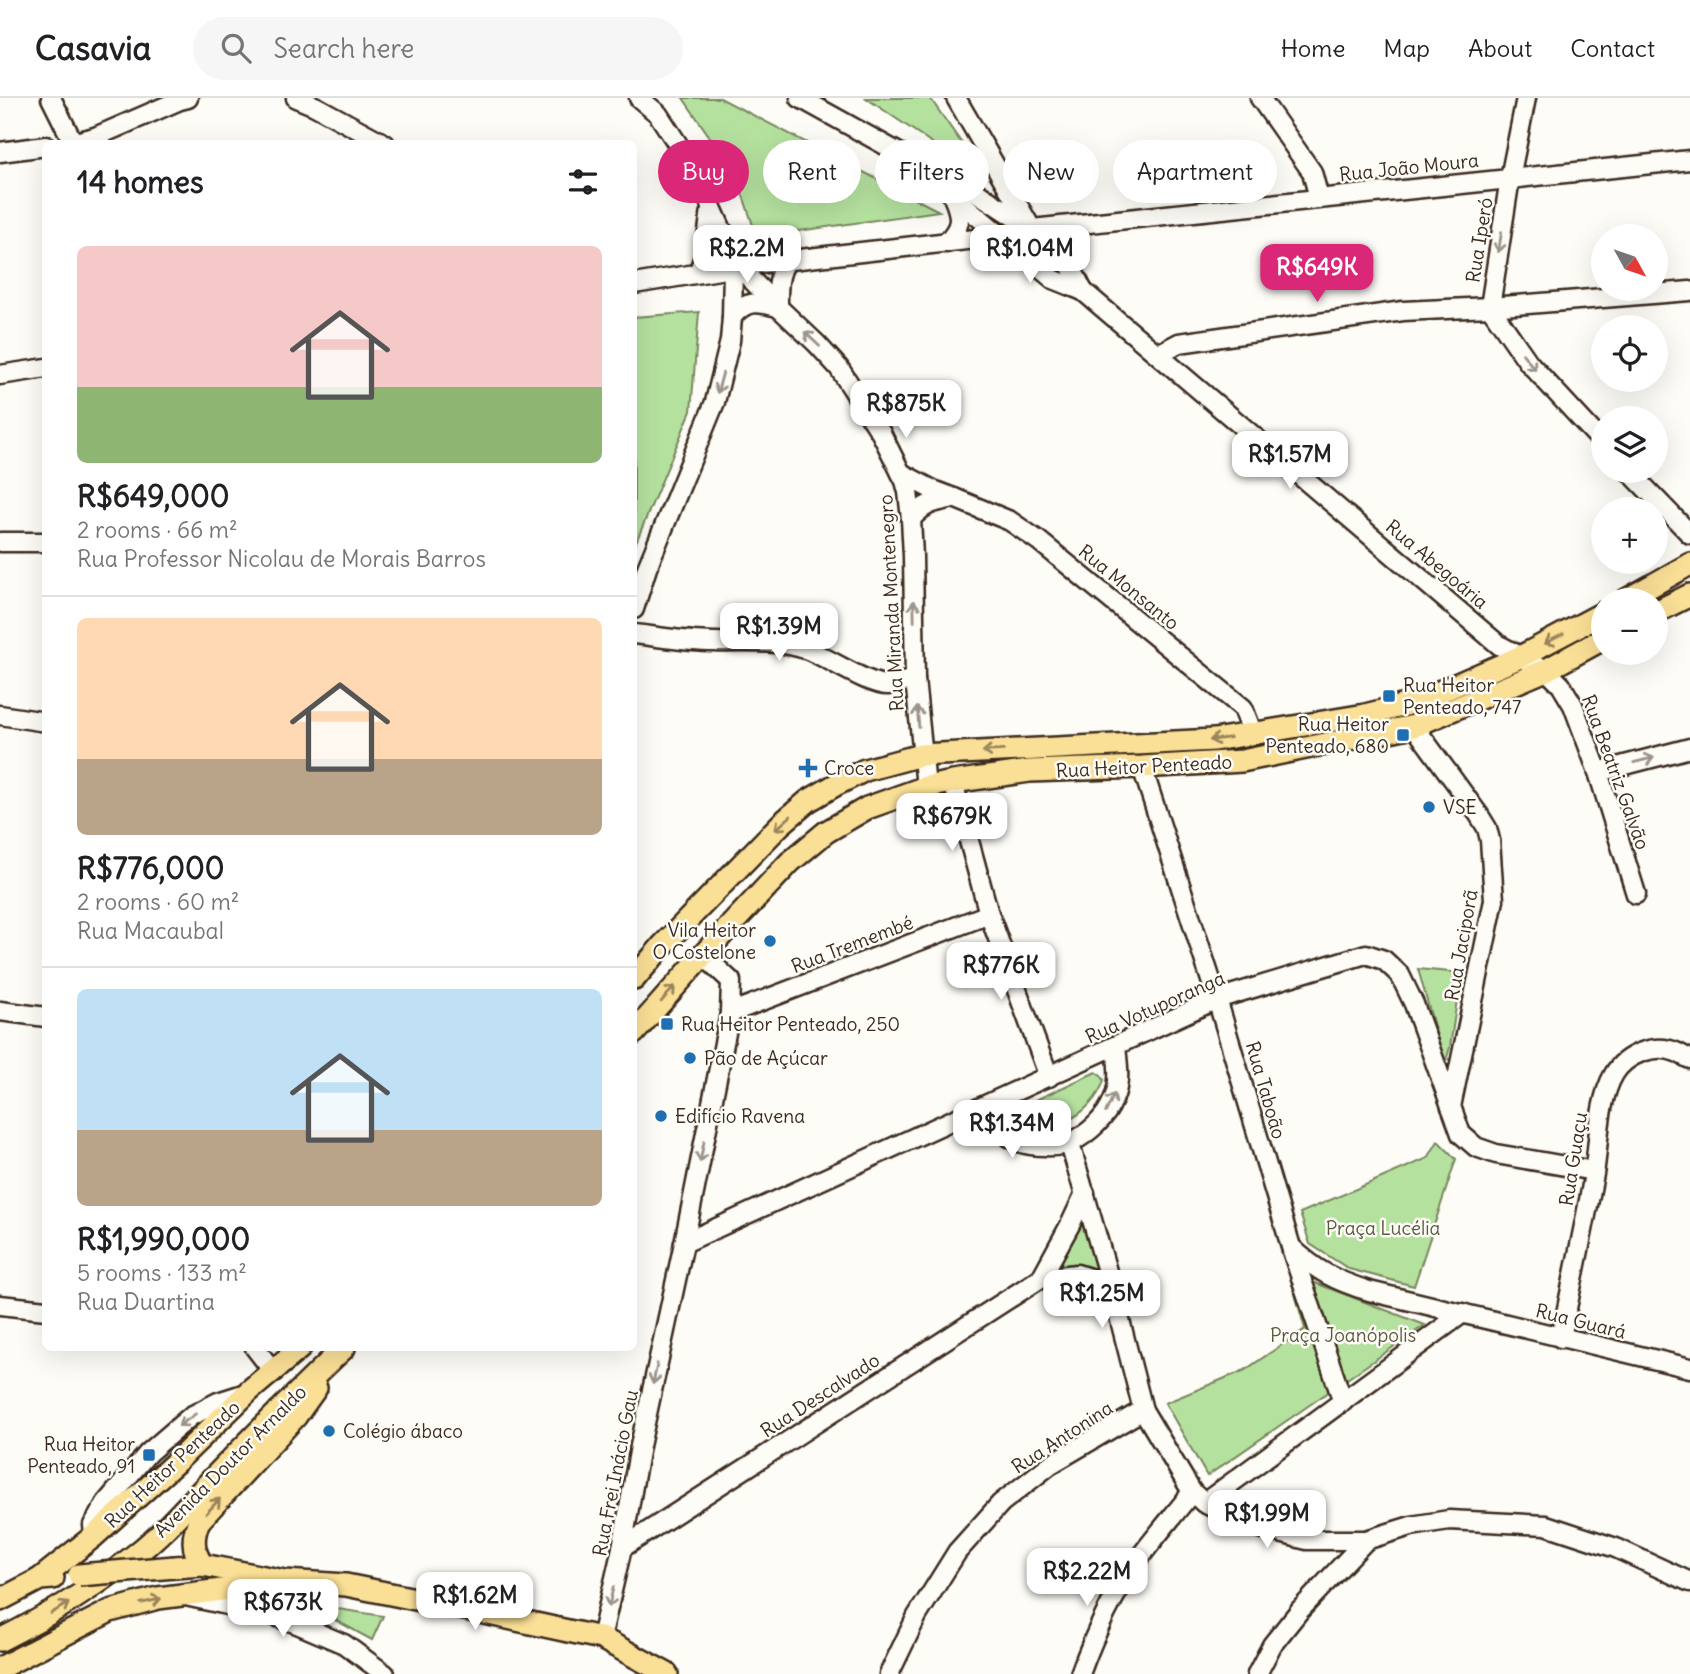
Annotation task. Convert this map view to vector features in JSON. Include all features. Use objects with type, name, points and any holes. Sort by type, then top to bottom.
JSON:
[{"type":"main road","points":[[1647,588],[1690,564]]},
{"type":"main road","points":[[1668,606],[1690,595]]},
{"type":"main road","name":"Rua Heitor Penteado","points":[[637,975],[663,945],[781,824],[808,801],[865,770],[921,755],[1214,740],[1365,715],[1405,705],[1444,690],[1520,657],[1591,619]]},
{"type":"main road","name":"Rua Heitor Penteado","points":[[637,1029],[790,862],[826,832],[867,808],[953,782],[1030,771],[1242,761],[1414,726],[1546,670],[1591,646]]},
{"type":"main road","name":"Rua Heitor Penteado","points":[[40,1579],[94,1536],[249,1391],[296,1351]]},
{"type":"main road","name":"Avenida Doutor Arnaldo","points":[[0,1640],[91,1589],[138,1553],[279,1410],[342,1351]]},
{"type":"main road","points":[[204,1565],[194,1547],[194,1535],[199,1521],[296,1416],[343,1351]]},
{"type":"main road","name":"Avenida Doutor Arnaldo","points":[[0,1600],[40,1579],[204,1565],[285,1581],[346,1585],[601,1639],[667,1674]]},
{"type":"main road","name":"Avenida Doutor Arnaldo","points":[[0,1668],[110,1611],[158,1598],[285,1581]]},
{"type":"street","points":[[51,98],[72,140]]},
{"type":"street","points":[[84,140],[188,98]]},
{"type":"street","points":[[296,98],[378,140]]},
{"type":"street","points":[[639,98],[658,114]]},
{"type":"street","points":[[637,600],[647,568],[715,402],[725,363],[736,267],[696,172],[649,98]]},
{"type":"street","name":"Rua Abegoária","points":[[800,98],[876,140]]},
{"type":"street","points":[[956,98],[1032,229]]},
{"type":"street","points":[[1260,98],[1312,172],[1319,198]]},
{"type":"street","name":"Rua Iperó","points":[[1489,307],[1525,98]]},
{"type":"street","points":[[0,152],[42,147]]},
{"type":"street","name":"Rua João Moura","points":[[637,283],[787,260],[1002,236],[1032,229],[1690,160]]},
{"type":"street","name":"Rua Abegoária","points":[[989,201],[1032,229],[1068,261],[1083,292]]},
{"type":"street","points":[[946,243],[954,235],[960,221],[956,203]]},
{"type":"street","name":"Rua Abegoária","points":[[962,203],[1052,279],[1083,292],[1499,645],[1546,670]]},
{"type":"street","points":[[698,273],[705,254],[711,209]]},
{"type":"street","points":[[732,317],[737,311],[753,303],[761,302],[778,307],[779,278],[787,260]]},
{"type":"street","name":"Rua Miranda Montenegro","points":[[736,267],[839,368],[881,433],[908,492],[913,556],[915,679],[926,788]]},
{"type":"street","points":[[1158,354],[1179,343],[1403,311],[1690,291]]},
{"type":"street","points":[[1489,307],[1529,363],[1591,430]]},
{"type":"street","points":[[0,375],[42,369]]},
{"type":"street","name":"Rua Monsanto","points":[[901,473],[933,490],[1010,521],[1039,541],[1243,708],[1253,734]]},
{"type":"street","points":[[1641,483],[1690,534]]},
{"type":"street","points":[[911,519],[928,503],[954,498]]},
{"type":"street","points":[[0,542],[42,542]]},
{"type":"street","points":[[637,634],[694,642],[783,644],[819,654],[876,682],[888,685],[915,679]]},
{"type":"street","name":"Rua Beatriz Galvão","points":[[1546,670],[1562,685],[1573,705],[1598,772],[1636,894]]},
{"type":"street","points":[[0,715],[42,721]]},
{"type":"street","name":"Rua Jaciporã","points":[[1414,726],[1479,815],[1490,840],[1494,900],[1451,1109]]},
{"type":"street","points":[[1598,772],[1690,748]]},
{"type":"street","name":"Rua Taboão","points":[[1142,767],[1217,999],[1291,1247]]},
{"type":"street","points":[[953,782],[989,914],[1049,1077]]},
{"type":"street","name":"Rua Tremembé","points":[[730,1013],[989,914]]},
{"type":"street","name":"Rua Votuporanga","points":[[684,1243],[1217,999],[1366,954],[1384,960],[1400,975],[1414,1004],[1461,1134],[1476,1147],[1496,1154],[1594,1171]]},
{"type":"street","name":"Rua Frei Inácio Gau","points":[[601,1639],[622,1548],[640,1446],[730,1013],[731,981],[703,955]]},
{"type":"street","points":[[0,1011],[42,1016]]},
{"type":"street","points":[[976,1111],[1002,1133],[1021,1143],[1034,1147],[1070,1143],[1104,1117],[1114,1100],[1118,1082],[1116,1047]]},
{"type":"street","name":"Rua Guaçu","points":[[1561,1338],[1594,1171],[1605,1096],[1614,1074],[1623,1063],[1650,1049],[1675,1051],[1690,1059]]},
{"type":"street","points":[[1070,1143],[1143,1410],[1198,1498],[1228,1515],[1264,1529],[1307,1540],[1366,1539],[1411,1526],[1449,1520],[1546,1525],[1616,1548],[1690,1582]]},
{"type":"street","name":"Rua Descalvado","points":[[1041,1278],[1085,1193]]},
{"type":"street","points":[[1291,1247],[1307,1263],[1346,1284],[1463,1313]]},
{"type":"street","points":[[1291,1247],[1343,1402]]},
{"type":"street","name":"Rua Descalvado","points":[[622,1548],[1041,1278],[1077,1274],[1111,1285]]},
{"type":"street","points":[[0,1305],[42,1310]]},
{"type":"street","points":[[1080,1674],[1105,1615],[1136,1563],[1198,1498],[1343,1402],[1463,1313]]},
{"type":"street","name":"Rua Guará","points":[[1463,1313],[1690,1368]]},
{"type":"street","points":[[257,1351],[273,1371]]},
{"type":"street","name":"Rua Antonina","points":[[889,1674],[916,1616],[957,1552],[1001,1503],[1051,1464],[1143,1410]]},
{"type":"street","points":[[1257,1674],[1272,1645],[1300,1610],[1366,1539]]},
{"type":"street","points":[[186,1596],[269,1614],[298,1624],[344,1644],[385,1674]]},
{"type":"green space","points":[[683,98],[720,98],[801,140],[763,140],[763,203],[861,203],[861,171],[875,178],[875,203],[923,203],[939,211],[757,237],[745,203],[749,203],[749,140],[712,140]]},
{"type":"green space","points":[[866,98],[930,98],[959,140],[928,140]]},
{"type":"green space","points":[[699,312],[691,411],[637,540],[637,317]]},
{"type":"green space","points":[[1418,969],[1461,973],[1445,1065]]},
{"type":"green space","points":[[1096,1072],[1104,1080],[1090,1104],[1079,1114],[1053,1126],[1025,1126],[1011,1120],[1010,1115],[1014,1110]]},
{"type":"green space","name":"Praça Lucélia","points":[[1438,1141],[1456,1159],[1414,1286],[1349,1269],[1310,1244],[1300,1213],[1428,1158]]},
{"type":"green space","points":[[1084,1216],[1096,1271],[1078,1267],[1056,1267]]},
{"type":"green space","name":"Praça Joanópolis","points":[[1289,1273],[1425,1325],[1207,1476],[1165,1403],[1245,1370],[1305,1329]]},
{"type":"green space","points":[[306,1604],[383,1616],[372,1640]]},
{"type":"place","name":"Rua Heitor Penteado, 747","points":[[1389,696]]},
{"type":"place","name":"Rua Heitor Penteado, 680","points":[[1403,735]]},
{"type":"place","name":"Croce","points":[[808,768]]},
{"type":"place","name":"VSE","points":[[1429,807]]},
{"type":"place","name":"Vila Heitor O Costelone","points":[[770,941]]},
{"type":"place","name":"Rua Heitor Penteado, 250","points":[[667,1024]]},
{"type":"place","name":"Pão de Açúcar","points":[[690,1058]]},
{"type":"place","name":"Edifício Ravena","points":[[661,1116]]},
{"type":"place","name":"Colégio ábaco","points":[[329,1431]]},
{"type":"place","name":"Rua Heitor Penteado, 91","points":[[149,1455]]}]
